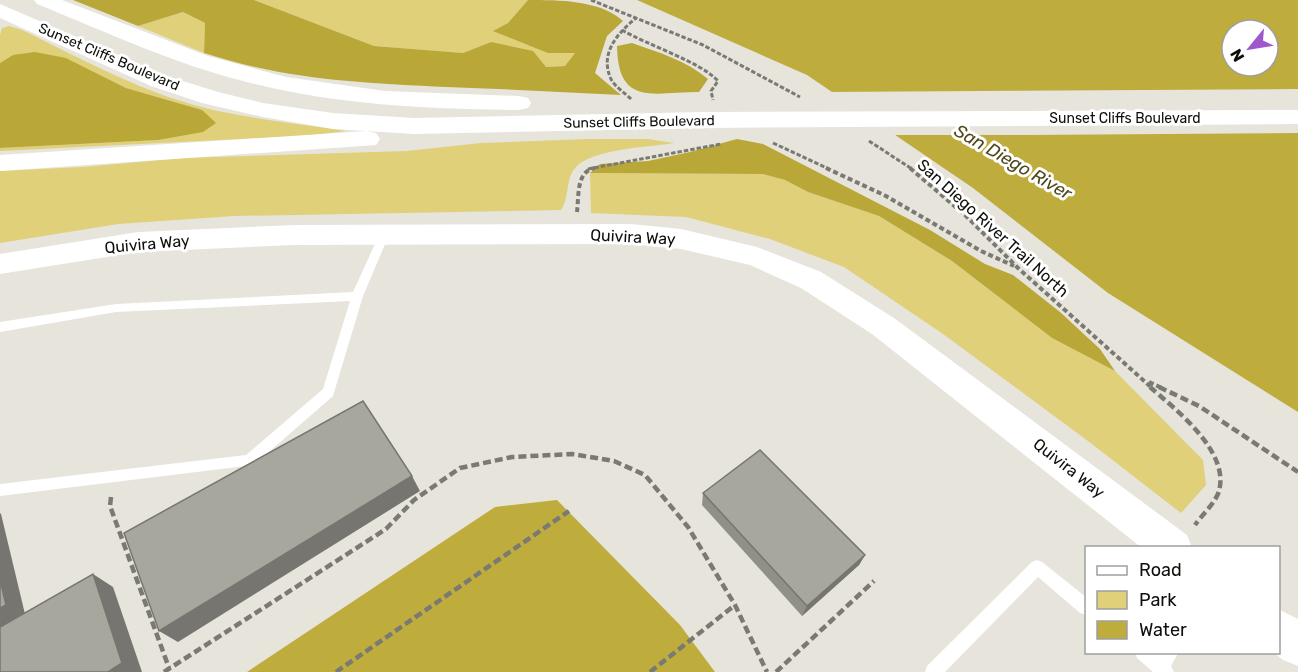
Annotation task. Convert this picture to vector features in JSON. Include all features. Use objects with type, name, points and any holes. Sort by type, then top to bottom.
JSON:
[{"type":"main road","name":"Sunset Cliffs Boulevard","points":[[44,0],[216,66],[301,87],[395,98],[482,102],[636,104],[1298,100]]},
{"type":"main road","name":"Sunset Cliffs Boulevard","points":[[0,10],[159,81],[211,98],[263,110],[333,121],[414,126],[785,120],[1298,117]]},
{"type":"main road","points":[[0,163],[286,145],[554,124]]},
{"type":"street","name":"Quivira Way","points":[[0,264],[138,242],[294,235],[631,234],[681,239],[757,257],[811,280],[883,326],[1180,541]]},
{"type":"street","points":[[1280,632],[1298,645]]},
{"type":"lane","points":[[0,490],[249,461],[328,392],[357,296],[384,235]]},
{"type":"lane","points":[[0,327],[116,308],[357,296]]},
{"type":"lane","points":[[933,672],[1037,567],[1085,606]]},
{"type":"lane","points":[[1145,654],[1163,670],[1170,654]]},
{"type":"path","points":[[591,0],[703,45],[804,99]]},
{"type":"path","points":[[636,18],[609,46],[609,68],[611,80],[636,104]]},
{"type":"path","points":[[622,30],[644,43],[710,72],[718,81],[711,91],[713,104]]},
{"type":"path","name":"San Diego River Trail North","points":[[861,136],[908,166],[965,215],[1018,268],[1196,428],[1219,466],[1219,491],[1180,541]]},
{"type":"path","points":[[769,141],[894,201],[981,251],[1018,268]]},
{"type":"path","points":[[575,234],[582,176],[588,169],[723,143]]},
{"type":"path","name":"San Diego River Trail North","points":[[1143,378],[1199,406],[1298,472]]},
{"type":"path","points":[[164,672],[386,530],[414,500],[460,468],[512,457],[572,454],[614,461],[645,475],[688,527],[735,605],[767,672]]},
{"type":"path","points":[[114,477],[110,506],[169,668]]},
{"type":"path","points":[[336,672],[568,511]]},
{"type":"path","points":[[776,672],[874,581]]},
{"type":"path","points":[[650,672],[735,605]]},
{"type":"green space","points":[[254,0],[528,0],[508,23],[494,31],[575,53],[565,66],[546,67],[491,42],[463,53],[374,46]]},
{"type":"green space","points":[[183,12],[205,23],[204,53],[138,26]]},
{"type":"green space","points":[[9,26],[142,87],[192,104],[250,117],[346,131],[304,136],[0,151],[0,148],[158,140],[202,110],[126,88],[66,58],[13,55],[0,63],[0,35],[2,28]]},
{"type":"green space","points":[[648,139],[674,143],[608,153],[584,161],[573,171],[561,210],[234,216],[118,224],[0,243],[0,171],[83,167],[184,158],[407,151],[481,143]]},
{"type":"green space","points":[[590,173],[764,174],[785,180],[808,192],[879,216],[952,261],[1052,338],[1115,371],[1203,460],[1206,485],[1181,513],[943,334],[844,267],[770,239],[686,217],[591,213]]},
{"type":"shaded area","points":[[73,0],[254,0],[374,46],[463,53],[491,42],[533,51],[546,67],[565,66],[575,53],[548,53],[493,31],[508,23],[528,0],[553,0],[591,5],[614,14],[623,21],[607,36],[595,73],[621,95],[384,84],[295,75],[204,53],[205,23],[183,12],[138,26]]},
{"type":"shaded area","points":[[632,43],[682,62],[708,79],[699,92],[653,94],[641,92],[631,87],[624,79],[619,65],[617,46]]},
{"type":"shaded area","points":[[35,52],[66,58],[126,88],[202,110],[216,123],[203,132],[158,140],[0,148],[0,63],[13,55]]},
{"type":"shaded area","points":[[737,139],[763,144],[930,230],[985,264],[1013,275],[1060,312],[1100,349],[1115,371],[1052,338],[952,261],[879,216],[808,192],[785,180],[763,174],[590,173],[600,164],[648,161]]},
{"type":"water","name":"San Diego River","points":[[637,0],[1298,0],[1298,412],[1108,293],[973,188],[807,75]]},
{"type":"water","points":[[557,500],[680,625],[715,672],[247,672],[495,507]]},
{"type":"pier","points":[[1298,89],[1298,133],[1027,135],[889,135],[826,92]]},
{"type":"building","points":[[363,401],[412,476],[159,631],[124,533]]},
{"type":"building","points":[[760,450],[865,555],[807,606],[703,493]]},
{"type":"building","points":[[93,574],[122,663],[108,672],[0,672],[0,627]]},
{"type":"building","points":[[0,580],[6,605],[0,608]]}]
